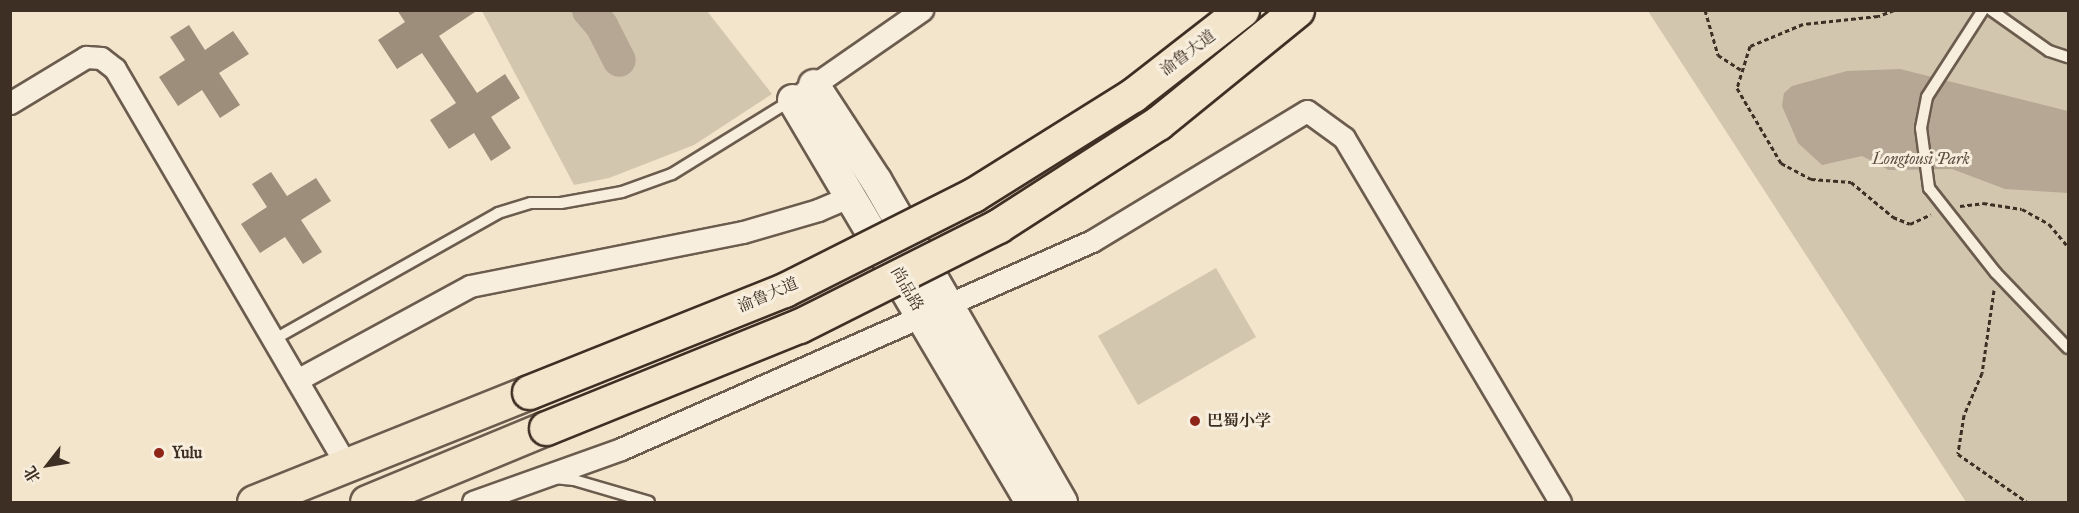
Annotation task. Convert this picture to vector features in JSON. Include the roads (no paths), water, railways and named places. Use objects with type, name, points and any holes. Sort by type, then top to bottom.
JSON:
[{"type":"highway","name":"渝鲁大道","points":[[254,502],[784,290],[973,195],[1132,95],[1242,10]]},
{"type":"highway","points":[[367,502],[799,326],[998,226],[1158,123],[1297,10]]},
{"type":"main road","name":"尚品路","points":[[804,92],[853,195],[936,312],[1062,502]]},
{"type":"main road","name":"尚品路","points":[[804,92],[876,180],[936,312],[1031,502]]},
{"type":"street","points":[[804,92],[922,10]]},
{"type":"street","points":[[10,103],[86,57],[101,58],[115,69],[346,465]]},
{"type":"street","points":[[473,502],[621,449],[936,312],[1092,241],[1307,111],[1344,138],[1560,502]]},
{"type":"street","points":[[297,380],[470,286],[742,232],[818,210],[853,195]]},
{"type":"lane","points":[[1983,10],[1944,66],[1927,97],[1921,128],[1929,188],[1942,208],[1996,273],[2068,348]]},
{"type":"lane","points":[[1990,10],[2049,51],[2068,57]]},
{"type":"lane","points":[[273,340],[498,213],[531,203],[561,203],[622,192],[672,174],[804,92]]},
{"type":"lane","points":[[544,478],[574,480],[649,502]]},
{"type":"waterway","points":[[588,10],[601,25],[619,60]]},
{"type":"place","name":"巴蜀小学","points":[[1195,421]]},
{"type":"place","name":"Yulu","points":[[159,453]]},
{"type":"park label","name":"Longtousi Park","points":[[1921,159]]}]
